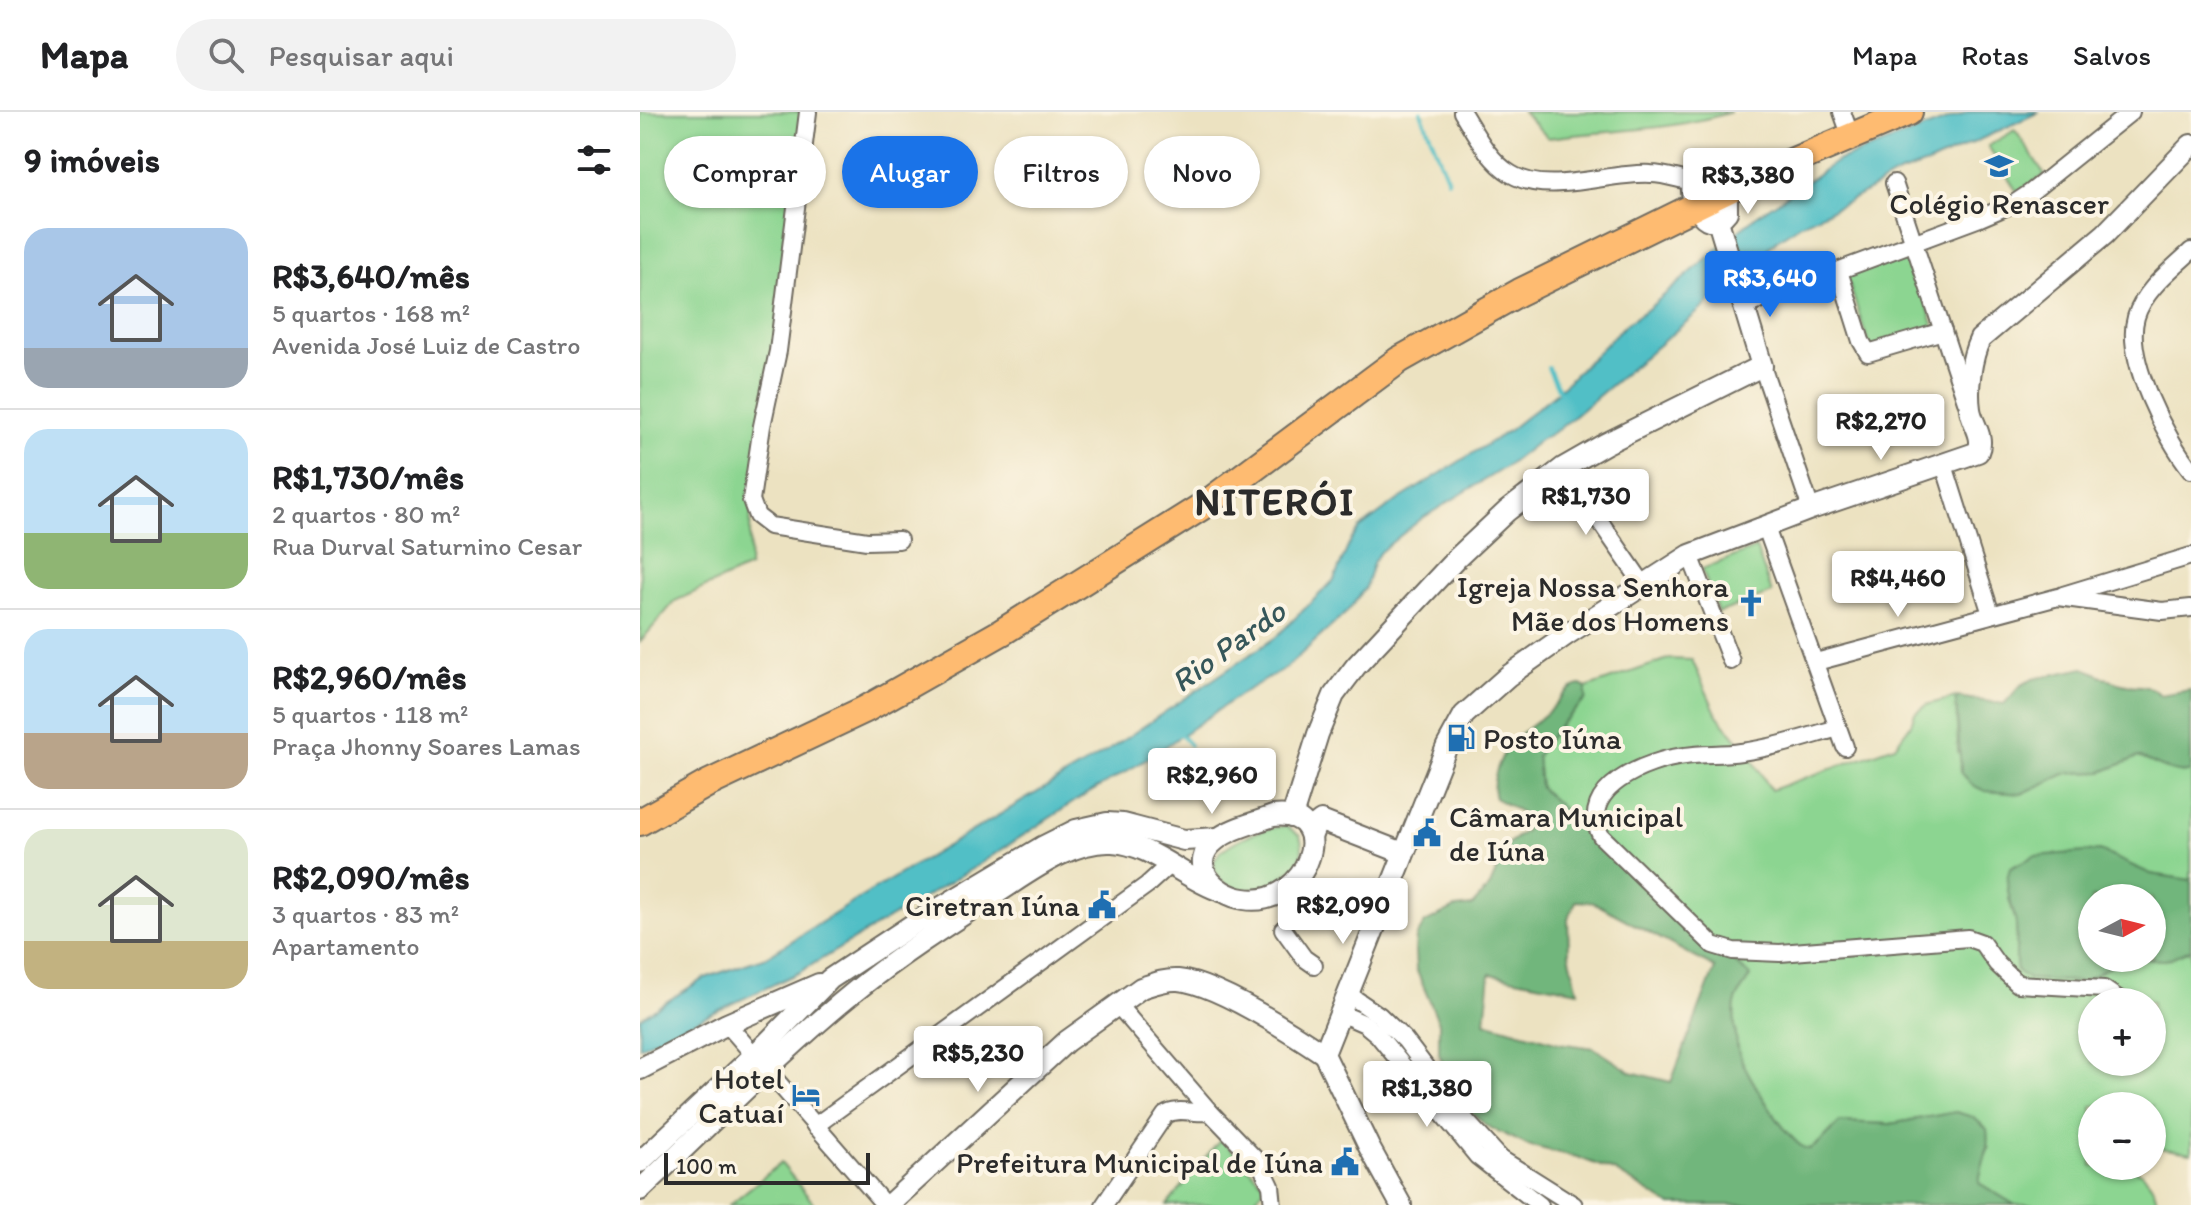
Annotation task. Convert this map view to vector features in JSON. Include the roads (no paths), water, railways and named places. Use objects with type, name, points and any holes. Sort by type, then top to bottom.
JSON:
[{"type":"main road","points":[[1713,203],[1744,194],[1846,124],[1909,112]]},
{"type":"main road","points":[[640,822],[707,784],[866,709],[1002,632],[1206,504],[1399,360],[1520,292],[1713,203],[1784,166]]},
{"type":"street","points":[[808,112],[778,351],[751,500],[757,516],[770,526],[867,541],[899,540]]},
{"type":"street","points":[[1462,112],[1479,140],[1513,175],[1552,183],[1652,174],[1713,203],[1736,285],[1811,509]]},
{"type":"street","points":[[1743,306],[2015,203],[2131,112]]},
{"type":"street","points":[[1970,410],[1972,364],[1980,339],[2105,234],[2191,145]]},
{"type":"street","points":[[1324,1054],[1447,746],[1467,712],[1508,676],[1690,555],[1765,525],[1978,452],[1980,439],[1894,183]]},
{"type":"street","points":[[2191,251],[2148,295],[2136,318],[2133,336],[2142,376],[2163,428],[2191,470]]},
{"type":"street","points":[[1839,271],[1861,341],[1868,353],[1943,331]]},
{"type":"street","points":[[1292,817],[1318,734],[1334,695],[1345,679],[1457,558],[1507,511],[1563,468],[1762,366]]},
{"type":"street","points":[[1944,465],[1991,614]]},
{"type":"street","points":[[1563,468],[1643,584]]},
{"type":"street","points":[[1765,525],[1845,747]]},
{"type":"street","points":[[1690,555],[1731,661]]},
{"type":"street","points":[[1816,662],[2058,597],[2191,556]]},
{"type":"street","points":[[2058,597],[2162,611],[2191,608]]},
{"type":"street","points":[[1838,728],[1741,752],[1683,756],[1652,763],[1604,792],[1595,811],[1595,825],[1601,836],[1713,945],[1733,951],[1780,953],[1968,938],[1982,943],[1997,964],[2018,984],[2087,988]]},
{"type":"street","points":[[640,1069],[727,1024],[830,979],[1003,869],[1076,830],[1107,823],[1123,824],[1184,840],[1218,838],[1273,816],[1292,817],[1304,826],[1311,837]]},
{"type":"street","points":[[640,1162],[760,1062],[827,1015],[895,960],[1061,855],[1095,843],[1110,842],[1133,847],[1202,885],[1252,900],[1282,892],[1304,870],[1312,851],[1311,837],[1321,821],[1403,853]]},
{"type":"street","points":[[1218,838],[1207,851],[1204,868],[1211,885],[1221,891]]},
{"type":"street","points":[[815,1126],[1147,885],[1169,865]]},
{"type":"street","points":[[1283,929],[1304,958],[1314,965]]},
{"type":"street","points":[[640,1190],[760,1062],[830,979]]},
{"type":"street","points":[[727,1024],[815,1126],[893,1204],[1067,1041],[1141,988],[1174,980],[1186,981],[1256,1012],[1324,1054],[1401,1205]]},
{"type":"street","points":[[1117,1004],[1210,1112],[1261,1165],[1271,1203]]},
{"type":"street","points":[[1344,1004],[1377,1034],[1477,1156],[1540,1205]]},
{"type":"street","points":[[1344,1004],[1379,1015],[1405,1040],[1490,1149],[1520,1173],[1574,1205]]},
{"type":"street","points":[[1104,1205],[1165,1115],[1174,1110],[1198,1114],[1210,1112]]},
{"type":"water","points":[[1968,112],[2039,112],[1930,163],[1898,174],[1801,224],[1777,240],[1723,291],[1559,429],[1507,466],[1421,519],[1380,552],[1365,588],[1348,611],[1287,667],[975,867],[798,973],[640,1047],[640,1018],[705,978],[766,957],[1107,751],[1276,637],[1334,580],[1350,542],[1360,528],[1398,500],[1508,431],[1556,393],[1626,324],[1648,309],[1755,217],[1837,161]]},
{"type":"waterway","points":[[1421,112],[1448,180]]},
{"type":"waterway","points":[[1548,368],[1561,394]]},
{"type":"waterway","points":[[1178,732],[1190,745]]},
{"type":"place","name":"Colégio Renascer","points":[[1999,166]]},
{"type":"place","name":"Igreja Nossa Senhora Mãe dos Homens","points":[[1751,603]]},
{"type":"place","name":"Posto Iúna","points":[[1461,738]]},
{"type":"place","name":"Câmara Municipal de Iúna","points":[[1427,833]]},
{"type":"place","name":"Ciretran Iúna","points":[[1102,905]]},
{"type":"place","name":"Hotel Catuaí","points":[[806,1095]]},
{"type":"place","name":"Prefeitura Municipal de Iúna","points":[[1345,1162]]},
{"type":"district","name":"NITERÓI","points":[[1275,502]]},
{"type":"water label","name":"Rio Pardo","points":[[1228,646]]}]
